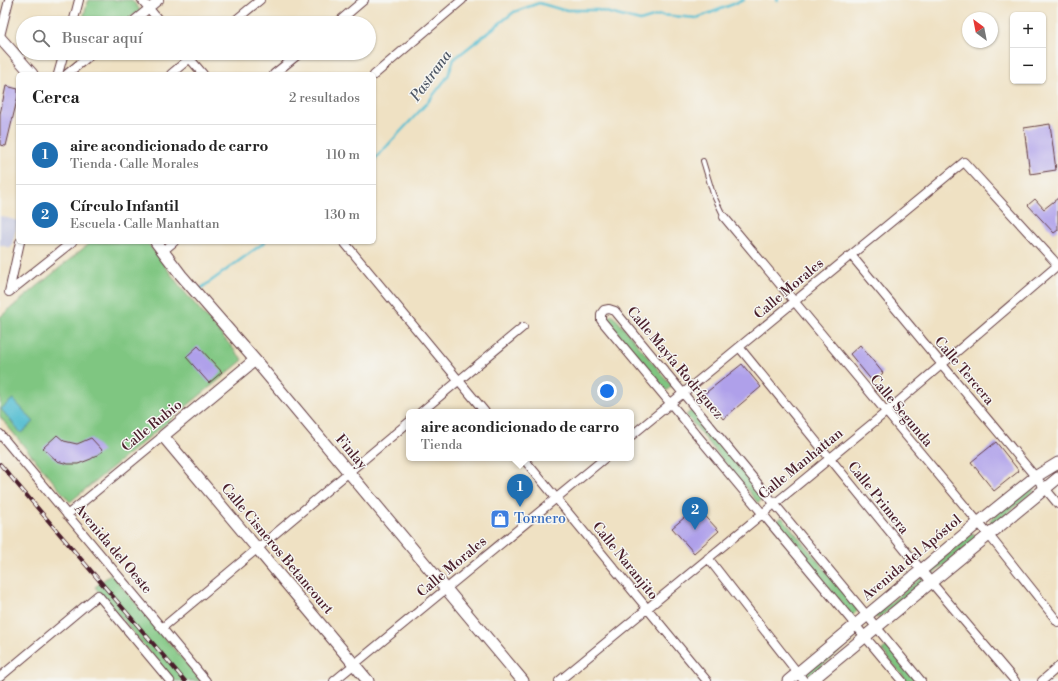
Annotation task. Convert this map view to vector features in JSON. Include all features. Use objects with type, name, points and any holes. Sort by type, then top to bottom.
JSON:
[{"type":"street","points":[[9,0],[0,37],[16,56]]},
{"type":"street","points":[[75,16],[79,0]]},
{"type":"street","points":[[142,0],[155,16]]},
{"type":"street","points":[[139,16],[159,0]]},
{"type":"street","points":[[241,16],[260,0]]},
{"type":"street","points":[[345,16],[364,0]]},
{"type":"street","points":[[376,74],[462,0]]},
{"type":"street","points":[[20,60],[30,72]]},
{"type":"street","points":[[59,72],[62,60]]},
{"type":"street","points":[[69,72],[84,60]]},
{"type":"street","points":[[173,72],[185,60]]},
{"type":"street","points":[[193,60],[202,72]]},
{"type":"street","points":[[276,72],[291,60]]},
{"type":"street","name":"Calle Morales","points":[[634,434],[964,162],[1058,265]]},
{"type":"street","name":"Calle Segunda","points":[[724,217],[885,413],[988,534],[1058,622]]},
{"type":"street","points":[[20,244],[10,292],[70,244]]},
{"type":"street","name":"Finlay","points":[[158,244],[181,275],[255,360],[523,681]]},
{"type":"street","points":[[163,251],[172,244]]},
{"type":"street","points":[[346,244],[483,409]]},
{"type":"street","name":"Calle Tercera","points":[[851,255],[1058,504]]},
{"type":"street","name":"Calle Manhattan","points":[[559,681],[885,413],[1058,265]]},
{"type":"street","name":"Calle Mayía Rodríguez","points":[[902,681],[601,320],[601,314],[604,310],[609,309],[615,311],[921,681]]},
{"type":"street","points":[[425,409],[523,327]]},
{"type":"street","name":"Calle Primera","points":[[739,347],[920,570],[1015,681]]},
{"type":"street","name":"Calle Rubio","points":[[67,515],[255,360]]},
{"type":"street","points":[[162,628],[406,424]]},
{"type":"street","name":"Avenida del Oeste","points":[[0,434],[206,681]]},
{"type":"street","name":"Calle Cisneros Betancourt","points":[[163,436],[368,681]]},
{"type":"street","name":"Calle Naranjito","points":[[525,461],[707,681]]},
{"type":"street","name":"Calle Morales","points":[[334,681],[601,461]]},
{"type":"street","name":"Avenida del Apóstol","points":[[788,681],[801,677],[855,624],[1035,477],[1058,463]]},
{"type":"street","points":[[811,681],[1058,478]]},
{"type":"street","points":[[708,558],[801,677]]},
{"type":"street","points":[[0,677],[98,595],[170,681]]},
{"type":"street","points":[[1042,681],[1058,667]]},
{"type":"lane","points":[[703,161],[713,194],[724,217]]},
{"type":"shaded area","points":[[0,216],[16,220],[16,229],[11,248],[0,245]]},
{"type":"green space","points":[[88,0],[132,0],[140,10],[132,16],[84,16]]},
{"type":"green space","points":[[89,244],[148,244],[182,289],[243,360],[70,502],[0,417],[0,317]]},
{"type":"green space","points":[[612,314],[672,386],[666,391],[606,319]]},
{"type":"green space","points":[[692,410],[764,498],[758,503],[686,415]]},
{"type":"green space","points":[[1033,485],[1035,490],[993,525],[990,520]]},
{"type":"green space","points":[[782,517],[858,610],[852,616],[776,522]]},
{"type":"green space","points":[[972,534],[975,535],[976,539],[933,574],[930,569]]},
{"type":"green space","points":[[111,574],[201,681],[174,681],[95,587]]},
{"type":"green space","points":[[922,577],[925,581],[879,618],[875,617],[875,615]]},
{"type":"green space","points":[[848,638],[852,641],[808,677],[806,673]]},
{"type":"green space","points":[[888,645],[917,681],[907,681],[882,650]]},
{"type":"water","points":[[13,399],[34,422],[21,433],[1,409]]},
{"type":"building","points":[[6,86],[16,88],[16,104],[6,146],[0,145],[0,114]]},
{"type":"building","points":[[1050,124],[1056,170],[1030,174],[1024,128]]},
{"type":"building","points":[[1058,198],[1058,230],[1054,233],[1028,205],[1035,199],[1044,209]]},
{"type":"building","points":[[860,345],[883,373],[873,382],[850,354]]},
{"type":"building","points":[[198,346],[222,372],[209,383],[186,357]]},
{"type":"building","points":[[742,364],[761,387],[723,419],[703,395]]},
{"type":"building","points":[[57,435],[64,441],[77,444],[91,438],[103,451],[91,459],[78,464],[68,464],[57,461],[43,448]]},
{"type":"building","points":[[996,442],[1019,471],[994,491],[971,462]]},
{"type":"building","points":[[697,507],[719,531],[694,553],[672,528]]},
{"type":"waterway","name":"Pastrana","points":[[376,158],[428,102],[448,76],[454,59],[514,12],[539,3],[563,10],[598,10],[640,21],[660,15],[697,18],[744,0]]},
{"type":"waterway","name":"Pastrana","points":[[200,289],[262,244]]},
{"type":"railway","points":[[0,464],[185,681]]},
{"type":"place","name":"aire acondicionado de carro","points":[[520,507]]},
{"type":"place","name":"Tornero","points":[[500,519]]},
{"type":"place","name":"Círculo Infantil","points":[[695,530]]}]
